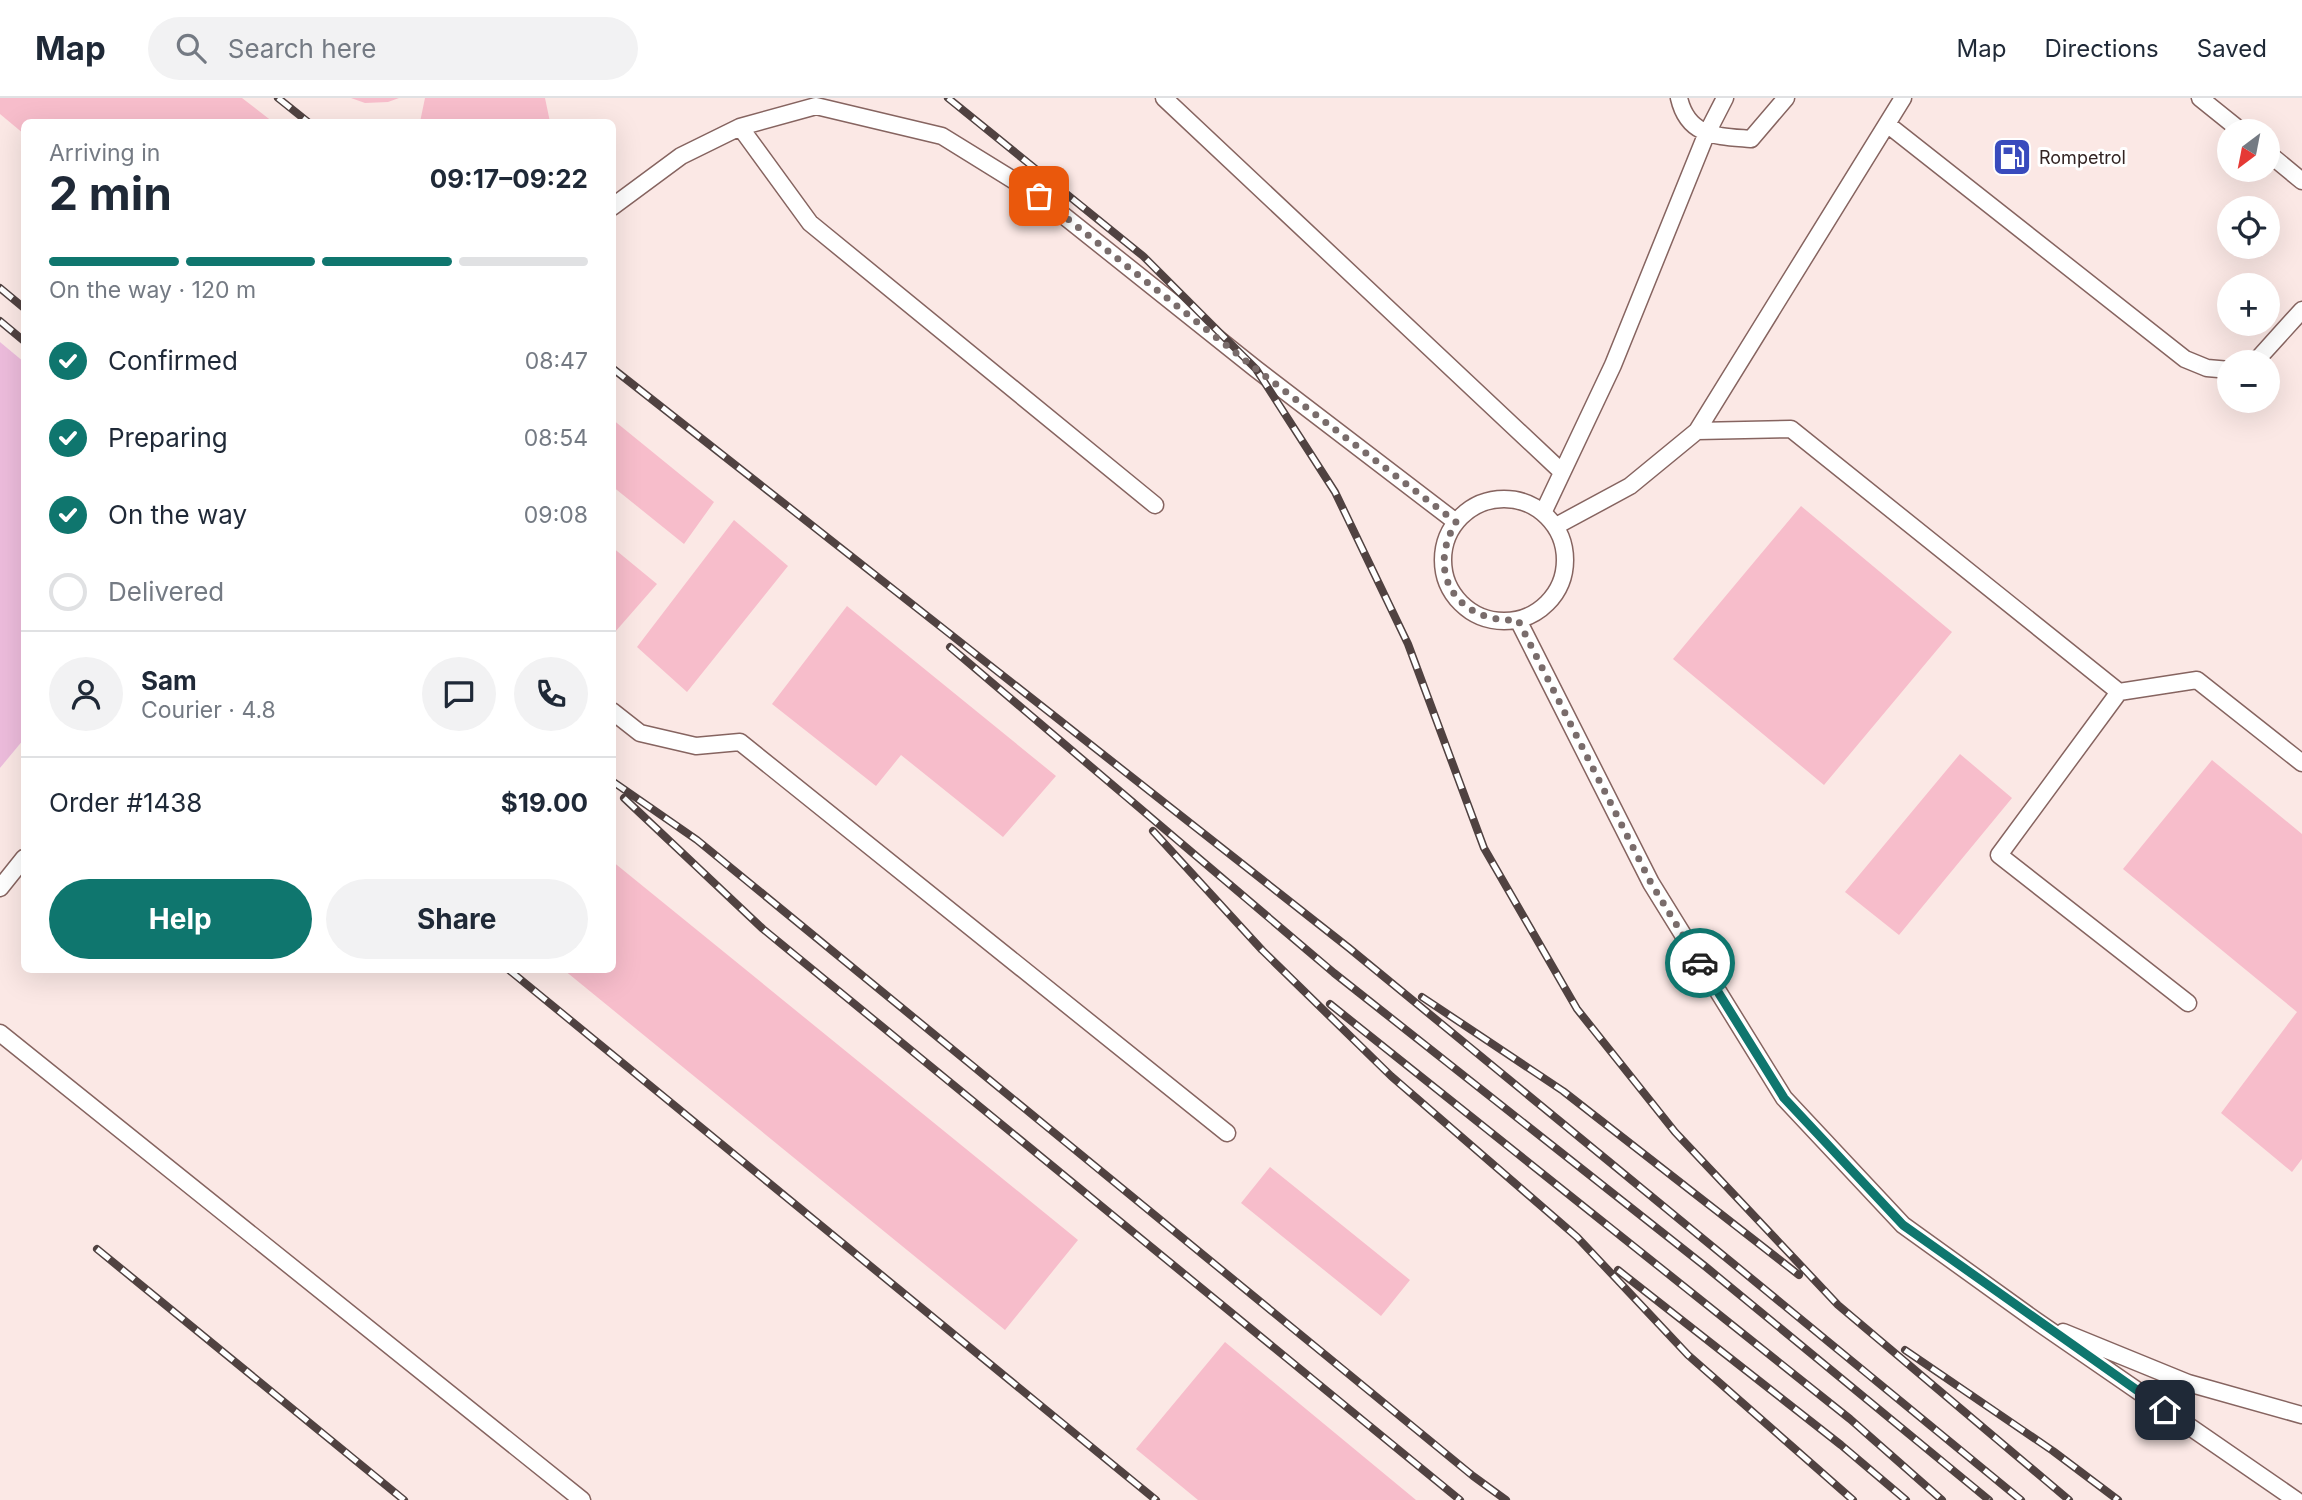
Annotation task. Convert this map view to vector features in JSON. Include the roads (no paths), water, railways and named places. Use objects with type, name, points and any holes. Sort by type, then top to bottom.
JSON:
[{"type":"lane","points":[[1164,98],[1562,472]]},
{"type":"lane","points":[[1679,98],[1683,114],[1706,135],[1751,139],[1786,98]]},
{"type":"lane","points":[[1543,513],[1613,365],[1706,135],[1725,98]]},
{"type":"lane","points":[[1556,526],[1630,486],[1697,431],[1903,98]]},
{"type":"lane","points":[[2200,98],[2226,119]]},
{"type":"lane","points":[[616,204],[681,156],[740,127],[811,102],[942,136],[1039,196],[1256,369],[1456,522]]},
{"type":"lane","points":[[1887,124],[2185,359],[2207,368],[2217,369]]},
{"type":"lane","points":[[740,127],[810,223],[1155,505]]},
{"type":"lane","points":[[2280,163],[2302,181]]},
{"type":"lane","points":[[2266,350],[2302,310]]},
{"type":"lane","points":[[1697,431],[1791,429],[2119,692]]},
{"type":"lane","points":[[1498,499],[1522,501],[1543,513],[1556,526],[1563,544],[1565,564],[1561,583],[1551,600],[1536,612],[1518,620],[1499,621],[1464,607],[1445,575],[1443,556],[1447,538],[1456,522],[1475,506],[1498,499]]},
{"type":"lane","points":[[1518,620],[1651,883],[1784,1098],[1903,1225],[2035,1320],[2296,1500]]},
{"type":"lane","points":[[2188,1003],[1999,855],[2119,692],[2197,680],[2302,763]]},
{"type":"lane","points":[[616,714],[640,733],[696,746],[740,742],[1227,1133]]},
{"type":"lane","points":[[0,888],[21,862]]},
{"type":"lane","points":[[0,1033],[582,1500]]},
{"type":"lane","points":[[2035,1320],[2188,1383],[2302,1415]]},
{"type":"railway","points":[[278,98],[304,119]]},
{"type":"railway","points":[[948,98],[1143,256],[1256,369],[1335,492],[1408,644],[1484,848],[1577,1009],[1675,1132],[1838,1305],[2069,1500]]},
{"type":"railway","points":[[0,288],[21,306]]},
{"type":"railway","points":[[0,321],[21,338]]},
{"type":"railway","points":[[616,371],[1349,948],[2021,1500]]},
{"type":"railway","points":[[950,647],[1334,973],[1706,1267],[1989,1500]]},
{"type":"railway","points":[[616,784],[697,840],[1473,1476],[1506,1500]]},
{"type":"railway","points":[[624,798],[763,929],[1460,1500]]},
{"type":"railway","points":[[1153,831],[1262,950],[1391,1076],[1577,1237],[1688,1355],[1853,1500]]},
{"type":"railway","points":[[513,973],[1156,1500]]},
{"type":"railway","points":[[1422,997],[1563,1091],[1799,1275]]},
{"type":"railway","points":[[1330,1004],[1850,1419],[1942,1500]]},
{"type":"railway","points":[[97,1249],[404,1500]]},
{"type":"railway","points":[[1618,1270],[1841,1445],[1906,1500]]},
{"type":"railway","points":[[1905,1350],[2053,1451],[2118,1500]]},
{"type":"place","name":"Rompetrol","points":[[2012,157]]}]
